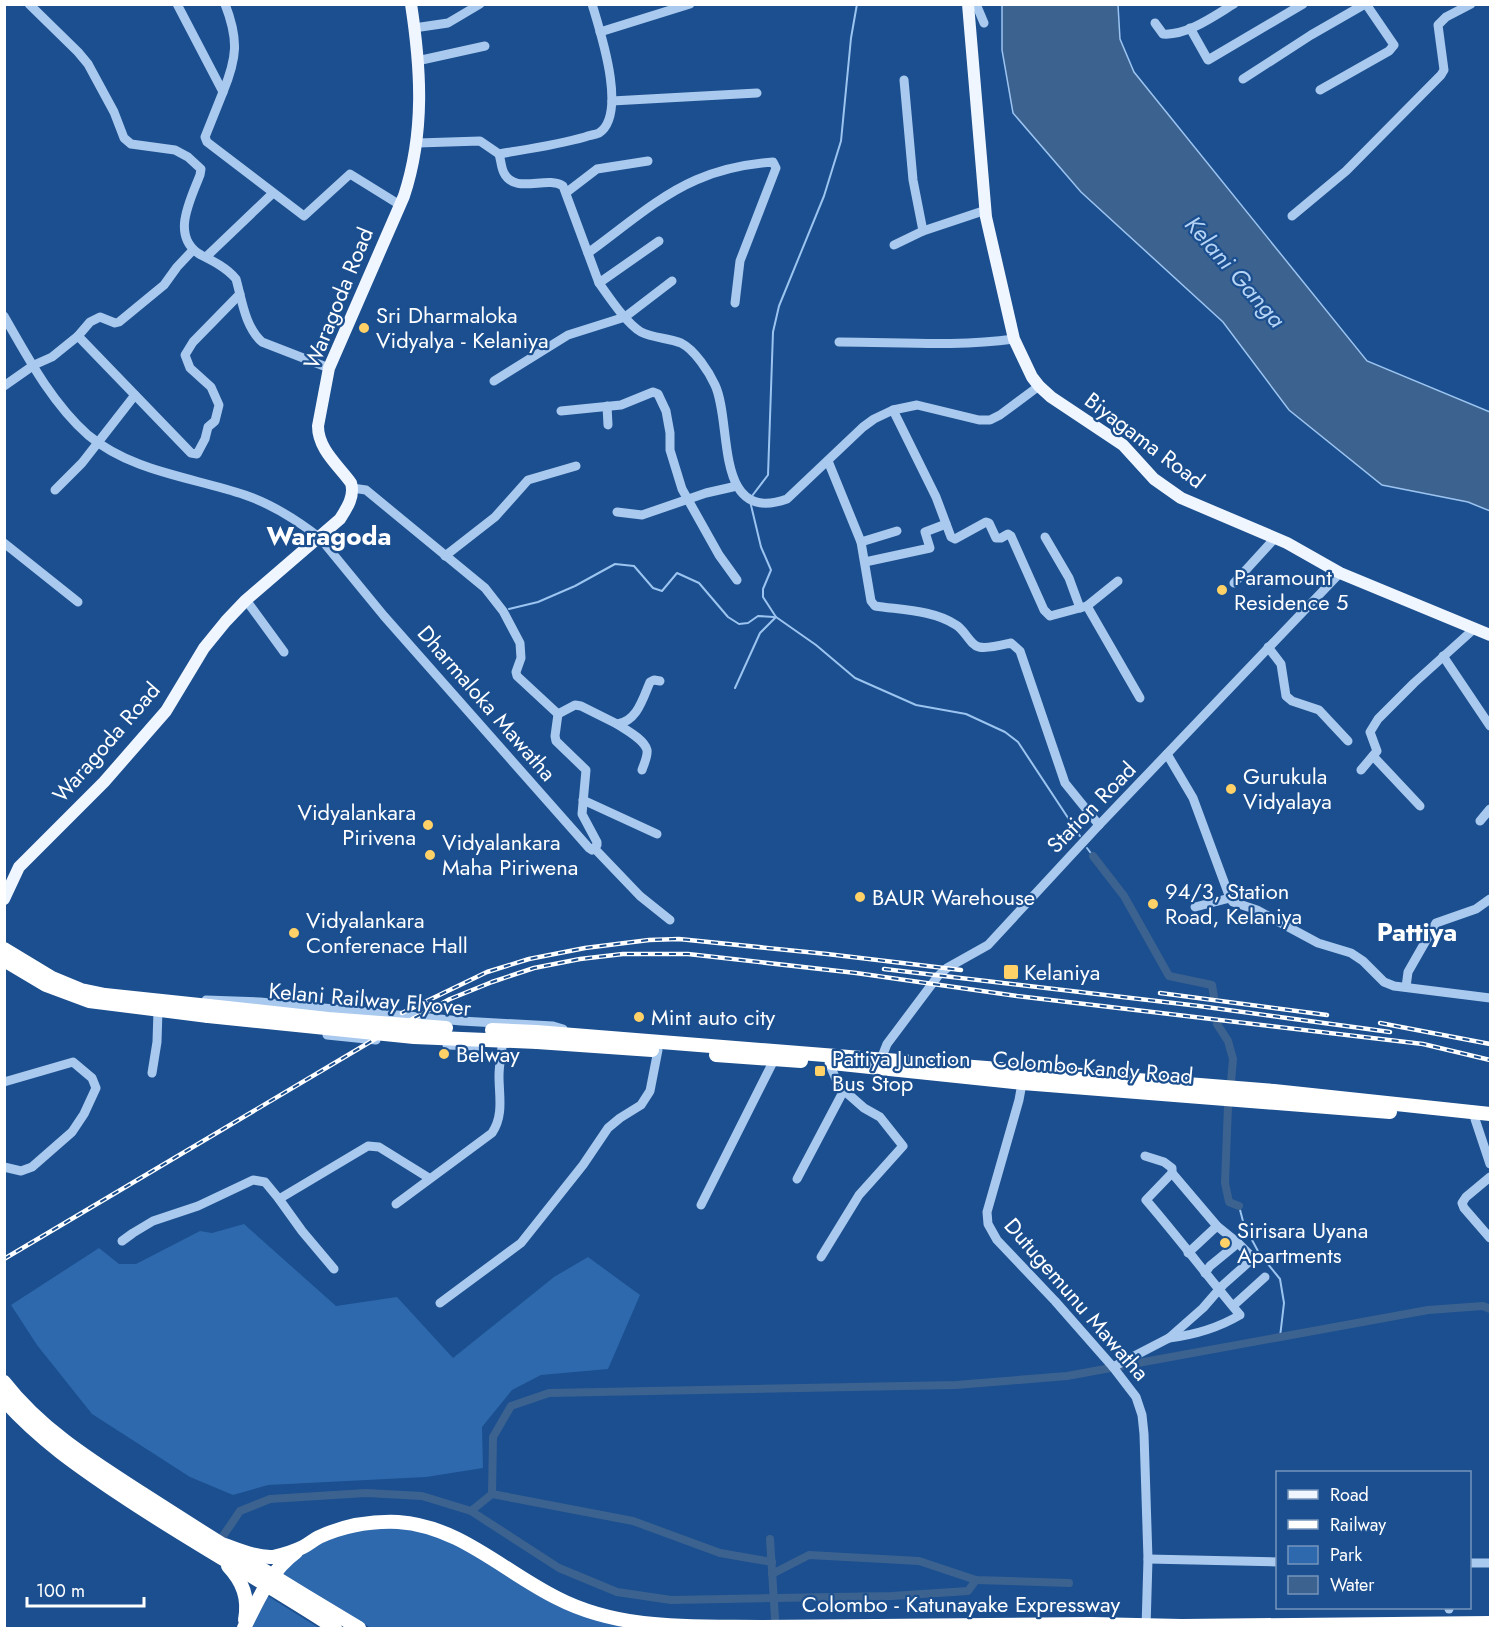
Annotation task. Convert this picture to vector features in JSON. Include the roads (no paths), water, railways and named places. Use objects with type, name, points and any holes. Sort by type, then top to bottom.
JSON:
[{"type":"highway","points":[[4,949],[52,978],[81,990],[158,1007]]},
{"type":"highway","points":[[4,960],[46,986],[71,996],[100,1003],[158,1007]]},
{"type":"highway","name":"Kelani Railway Flyover","points":[[158,1007],[209,1011]]},
{"type":"highway","name":"Kelani Railway Flyover","points":[[158,1007],[209,1011],[402,1036],[537,1037],[586,1040]]},
{"type":"highway","name":"Colombo-Kandy Road","points":[[586,1040],[879,1063],[1491,1122]]},
{"type":"highway","name":"Colombo-Kandy Road","points":[[586,1040],[658,1050],[774,1060],[879,1063]]},
{"type":"highway","name":"Colombo-Kandy Road","points":[[1023,1077],[1274,1090],[1491,1114]]},
{"type":"highway","points":[[4,1382],[26,1408],[65,1441],[164,1508],[221,1551],[246,1594],[243,1629]]},
{"type":"highway","points":[[4,1400],[53,1448],[164,1524],[221,1551],[300,1599],[358,1629]]},
{"type":"highway","points":[[243,1629],[269,1580],[288,1558],[317,1538],[352,1526],[377,1522],[425,1526],[450,1534],[557,1598],[589,1612],[628,1622],[660,1626],[762,1627]]},
{"type":"highway","points":[[221,1551],[266,1557],[303,1547]]},
{"type":"highway","points":[[300,1599],[336,1629]]},
{"type":"highway","name":"Colombo - Katunayake Expressway","points":[[740,1629],[1091,1624],[1182,1626],[1491,1623]]},
{"type":"main road","name":"Waragoda Road","points":[[4,899],[19,867],[104,782],[166,711],[204,648],[246,600],[320,538],[344,512],[351,499],[351,483],[325,450],[318,435],[318,426],[329,368],[400,205],[413,169],[418,143],[419,87],[411,4]]},
{"type":"main road","name":"Biyagama Road","points":[[968,4],[986,210],[1014,339],[1032,377],[1039,386],[1051,397],[1123,445],[1154,479],[1181,498],[1275,538],[1340,573],[1491,634]]},
{"type":"street","points":[[29,4],[78,51],[88,64],[114,112],[124,138],[131,144],[175,150],[188,157],[201,169],[184,225],[184,236],[193,250],[231,272],[236,279],[250,327],[255,335],[262,342],[329,368]]},
{"type":"street","points":[[177,4],[223,92]]},
{"type":"street","points":[[225,4],[231,19],[235,53],[234,67],[205,137],[207,142],[303,216],[350,174],[400,205]]},
{"type":"street","points":[[414,28],[448,23],[480,4]]},
{"type":"street","points":[[499,154],[567,142],[599,132],[608,121],[612,101],[612,83],[592,4]]},
{"type":"street","points":[[600,32],[690,4]]},
{"type":"street","points":[[976,4],[984,23]]},
{"type":"street","points":[[1155,23],[1163,34],[1172,35],[1234,4]]},
{"type":"street","points":[[1190,28],[1208,60],[1303,4]]},
{"type":"street","points":[[1243,79],[1311,35],[1366,4],[1394,45],[1389,51],[1320,90]]},
{"type":"street","points":[[1292,216],[1346,171],[1441,75],[1444,70],[1438,25],[1446,17],[1471,4]]},
{"type":"street","points":[[417,61],[485,46]]},
{"type":"street","points":[[904,80],[913,180],[923,231]]},
{"type":"street","points":[[612,101],[757,93]]},
{"type":"street","points":[[418,143],[480,141],[499,154],[504,174],[511,180],[520,184],[558,182],[563,186],[599,283],[625,317],[639,331],[682,344],[692,351],[712,380],[722,400],[725,442],[731,471],[745,498],[770,503],[786,499],[863,427],[893,410],[917,405],[979,420],[990,420],[1039,386]]},
{"type":"street","points":[[567,192],[597,169],[648,161]]},
{"type":"street","points":[[588,253],[674,192],[696,180],[719,171],[773,162],[776,168],[740,261],[735,303]]},
{"type":"street","points":[[206,257],[273,193]]},
{"type":"street","points":[[894,245],[923,231],[986,210]]},
{"type":"street","points":[[599,283],[659,241]]},
{"type":"street","points":[[4,386],[34,365],[52,357],[78,336],[90,322],[100,317],[119,322],[164,285],[193,250]]},
{"type":"street","points":[[494,381],[568,335],[625,317],[672,281]]},
{"type":"street","points":[[78,336],[191,453],[196,454],[205,439],[208,427],[215,421],[219,405],[211,387],[190,368],[185,355],[192,342],[240,294]]},
{"type":"street","name":"Dharmaloka Mawatha","points":[[4,316],[53,396],[72,419],[97,441],[136,462],[178,477],[248,496],[300,523],[320,538],[391,624],[581,840],[589,848],[595,849],[640,896],[670,920]]},
{"type":"street","points":[[4,335],[18,340]]},
{"type":"street","points":[[839,342],[944,345],[980,344],[1014,339]]},
{"type":"street","points":[[561,411],[621,405],[653,392],[658,394],[668,422],[669,450],[687,500],[719,555],[737,580]]},
{"type":"street","points":[[55,490],[82,463],[135,395]]},
{"type":"street","points":[[607,406],[608,425]]},
{"type":"street","points":[[893,410],[936,497],[953,539],[986,522],[998,538],[1008,534],[1011,536],[1050,616],[1084,607],[1118,581]]},
{"type":"street","points":[[828,461],[861,542],[871,601],[875,606],[929,614],[948,620],[966,633],[974,646],[981,648],[1011,643],[1016,646],[1020,651],[1065,783],[1099,825]]},
{"type":"street","points":[[445,555],[495,517],[528,480],[576,465]]},
{"type":"street","points":[[617,512],[642,514],[706,493],[737,486]]},
{"type":"street","points":[[352,488],[366,490],[485,588],[503,611],[520,643],[521,658],[516,672],[517,676],[558,714]]},
{"type":"street","points":[[865,562],[930,548],[925,532],[946,524]]},
{"type":"street","points":[[861,542],[897,531]]},
{"type":"street","points":[[1045,537],[1084,607],[1140,698]]},
{"type":"street","points":[[1234,583],[1275,538]]},
{"type":"street","points":[[4,543],[78,603]]},
{"type":"street","name":"Station Road","points":[[879,1063],[887,1044],[938,976],[947,968],[988,945],[1099,825],[1340,573]]},
{"type":"street","points":[[246,600],[284,652]]},
{"type":"street","points":[[1361,770],[1377,751],[1371,737],[1372,727],[1378,719],[1475,628]]},
{"type":"street","points":[[1268,648],[1281,664],[1286,696],[1292,701],[1319,710],[1348,741]]},
{"type":"street","points":[[1443,656],[1491,726]]},
{"type":"street","points":[[617,724],[625,722],[638,710],[650,682],[660,681]]},
{"type":"street","points":[[558,714],[574,705],[581,706],[617,724],[639,739],[646,749],[642,770]]},
{"type":"street","points":[[558,714],[556,741],[584,767],[587,773],[582,814],[597,842],[595,849]]},
{"type":"street","points":[[1167,754],[1193,798],[1233,902],[1257,910],[1318,943],[1351,953],[1384,982],[1491,998]]},
{"type":"street","points":[[1373,756],[1420,806]]},
{"type":"street","points":[[583,800],[657,834]]},
{"type":"street","points":[[1480,821],[1491,809]]},
{"type":"street","points":[[1195,907],[1230,898]]},
{"type":"street","points":[[1406,987],[1408,972],[1436,923],[1476,909],[1491,899]]},
{"type":"street","points":[[152,1073],[157,1042],[158,1007],[168,998],[260,1002],[461,1021],[553,1026],[586,1040]]},
{"type":"street","points":[[158,1007],[186,1020],[461,1046],[554,1050],[586,1040]]},
{"type":"street","points":[[340,1036],[342,1010]]},
{"type":"street","points":[[461,1021],[461,1046]]},
{"type":"street","points":[[396,1204],[492,1133],[500,1114],[499,1074],[502,1047]]},
{"type":"street","points":[[440,1303],[521,1243],[583,1165],[608,1128],[641,1105],[650,1091],[658,1050]]},
{"type":"street","points":[[701,1205],[774,1060]]},
{"type":"street","points":[[4,1082],[74,1062],[92,1078],[96,1088],[84,1114],[72,1132],[32,1167],[21,1171],[4,1167]]},
{"type":"street","points":[[821,1257],[860,1195],[903,1146],[880,1118],[864,1108],[839,1086],[829,1063]]},
{"type":"street","name":"Dutugemunu Mawatha","points":[[1023,1077],[987,1212],[988,1224],[997,1240],[1055,1301],[1136,1397],[1142,1415],[1148,1559],[1146,1629]]},
{"type":"street","points":[[797,1179],[843,1090]]},
{"type":"street","points":[[1475,1119],[1491,1164]]},
{"type":"street","points":[[279,1199],[368,1146],[379,1147],[429,1178]]},
{"type":"street","points":[[1113,1367],[1169,1338],[1203,1308],[1250,1261],[1251,1257],[1217,1226],[1172,1173],[1172,1168],[1164,1162],[1145,1156]]},
{"type":"street","points":[[1169,1338],[1196,1334],[1240,1315],[1146,1200],[1172,1173]]},
{"type":"street","points":[[1491,1177],[1462,1203],[1491,1238]]},
{"type":"street","points":[[122,1241],[153,1221],[198,1206],[253,1180],[265,1182],[334,1269]]},
{"type":"street","points":[[1188,1253],[1217,1226]]},
{"type":"street","points":[[1205,1273],[1209,1266],[1238,1243]]},
{"type":"street","points":[[1233,1306],[1265,1277]]},
{"type":"street","points":[[1148,1559],[1276,1562]]},
{"type":"street","points":[[1471,1563],[1491,1563]]},
{"type":"water","name":"Kelani Ganga","points":[[1002,5],[1118,5],[1120,39],[1134,72],[1367,361],[1490,412],[1490,511],[1468,502],[1382,485],[1289,410],[1223,322],[1081,192],[1013,113],[1002,50]]},
{"type":"waterway","points":[[752,496],[768,475],[773,332],[779,306],[824,196],[841,141],[851,38],[857,4]]},
{"type":"waterway","points":[[750,501],[761,547],[771,570],[763,589],[763,597],[776,617],[816,645],[855,678],[916,705],[966,714],[1005,732],[1018,742],[1080,836]]},
{"type":"waterway","points":[[509,609],[538,602],[575,586],[615,564],[634,566],[653,588],[662,591],[677,573],[699,583],[728,617],[739,624],[748,623],[758,616],[774,617]]},
{"type":"waterway","points":[[735,688],[760,633],[776,617]]},
{"type":"waterway","points":[[1087,848],[1093,856]]},
{"type":"waterway","points":[[1093,856],[1124,896],[1169,976],[1212,985],[1214,997]]},
{"type":"waterway","points":[[1217,1024],[1228,1041],[1233,1059],[1231,1082]]},
{"type":"waterway","points":[[1228,1106],[1225,1183],[1229,1202],[1239,1206]]},
{"type":"waterway","points":[[1239,1206],[1244,1225],[1259,1253],[1280,1279],[1284,1303],[1280,1337]]},
{"type":"waterway","points":[[223,1536],[240,1511],[270,1499],[366,1493],[422,1496],[471,1511],[492,1494],[493,1437],[511,1406],[549,1393],[956,1385],[1067,1376],[1428,1310],[1483,1306],[1490,1309]]},
{"type":"waterway","points":[[492,1494],[633,1521],[720,1553],[772,1562]]},
{"type":"waterway","points":[[471,1511],[559,1568],[617,1592],[671,1600],[892,1596],[968,1591],[976,1580]]},
{"type":"waterway","points":[[770,1539],[775,1618]]},
{"type":"waterway","points":[[772,1574],[809,1555],[919,1561],[976,1580],[1069,1583]]},
{"type":"railway","points":[[402,1013],[487,972],[529,959],[585,948],[649,940],[679,939],[961,970]]},
{"type":"railway","points":[[4,1259],[375,1039],[450,999],[534,968],[580,959],[623,954],[688,954],[1423,1044],[1490,1060]]},
{"type":"railway","points":[[884,969],[1199,1006],[1390,1032]]},
{"type":"railway","points":[[1160,993],[1327,1015]]},
{"type":"railway","points":[[1380,1023],[1490,1044]]},
{"type":"place","name":"Sri Dharmaloka Vidyalya - Kelaniya","points":[[364,328]]},
{"type":"place","name":"Paramount Residence 5","points":[[1222,590]]},
{"type":"place","name":"Gurukula Vidyalaya","points":[[1231,789]]},
{"type":"place","name":"Vidyalankara Pirivena","points":[[428,825]]},
{"type":"place","name":"Vidyalankara Maha Piriwena","points":[[430,855]]},
{"type":"place","name":"BAUR Warehouse","points":[[860,897]]},
{"type":"place","name":"94/3, Station Road, Kelaniya","points":[[1153,904]]},
{"type":"place","name":"Vidyalankara Conferenace Hall","points":[[294,933]]},
{"type":"place","name":"Kelaniya","points":[[1011,972]]},
{"type":"place","name":"Mint auto city","points":[[639,1017]]},
{"type":"place","name":"Belway","points":[[444,1054]]},
{"type":"place","name":"Pattiya Junction Bus Stop","points":[[820,1071]]},
{"type":"place","name":"Sirisara Uyana Apartments","points":[[1225,1243]]},
{"type":"district","name":"Waragoda","points":[[329,536]]},
{"type":"district","name":"Pattiya","points":[[1417,932]]}]
